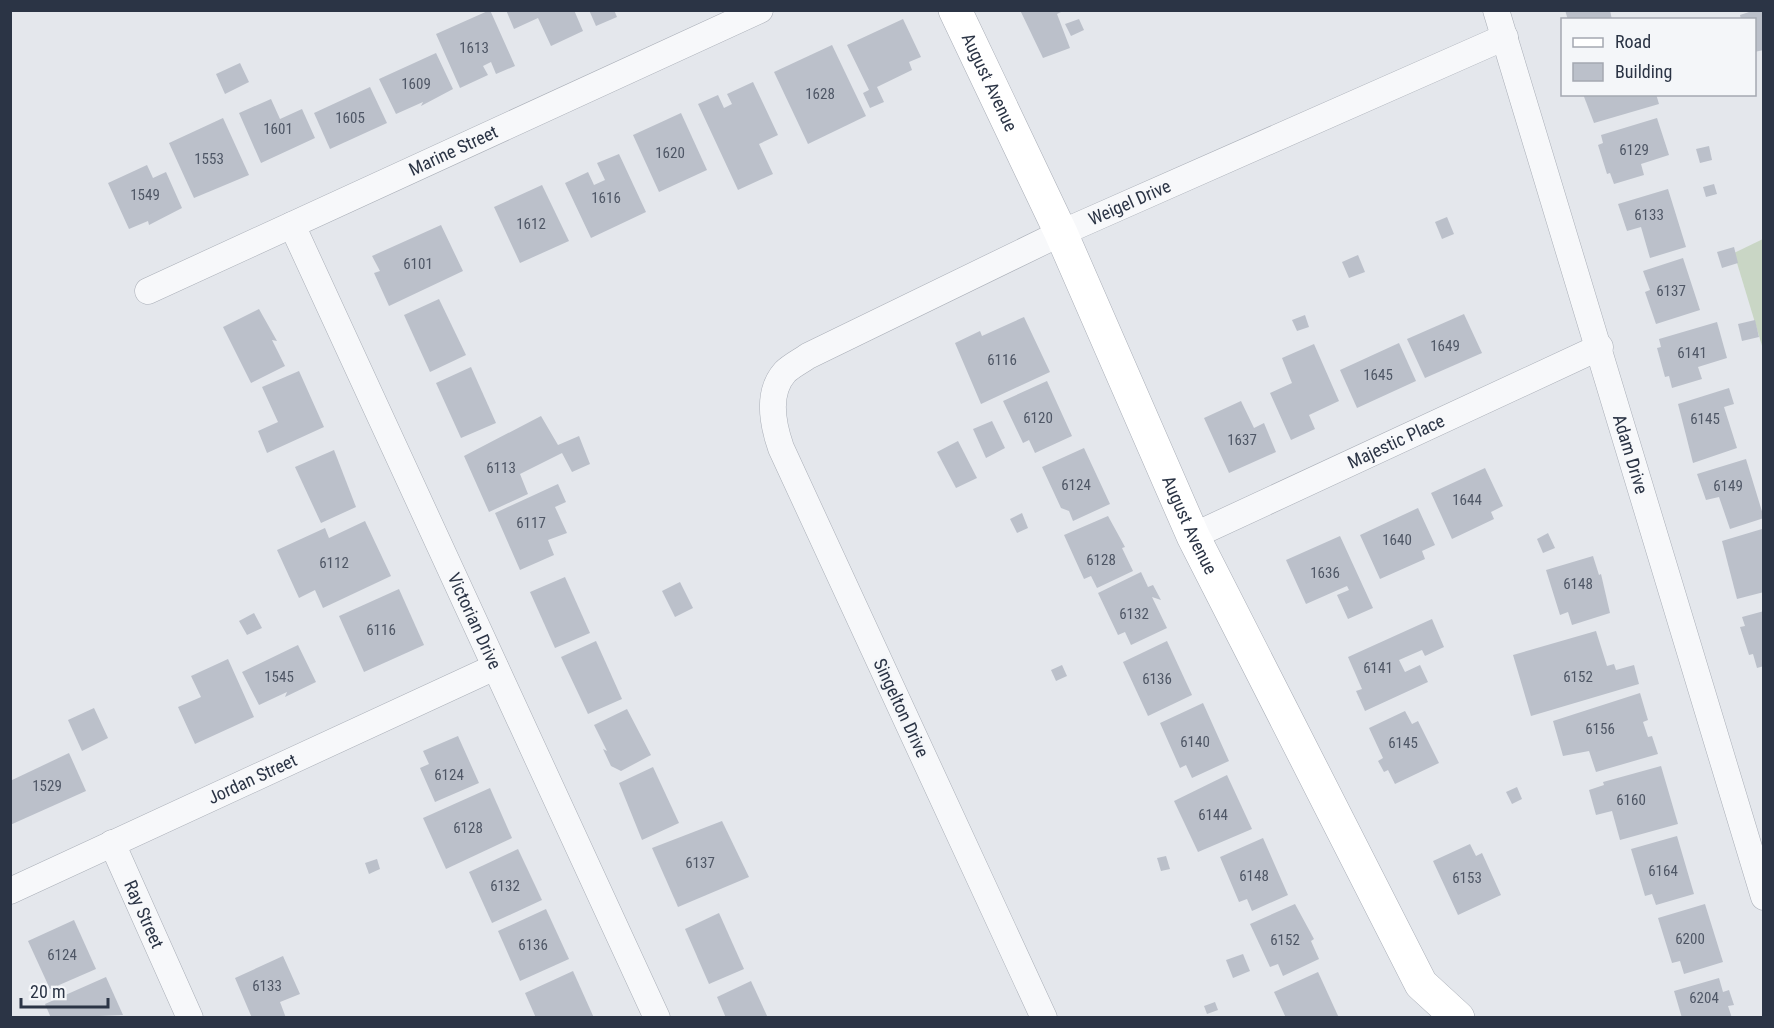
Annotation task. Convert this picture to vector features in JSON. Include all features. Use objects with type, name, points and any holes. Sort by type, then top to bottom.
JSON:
[{"type":"street","name":"Marine Street","points":[[148,291],[760,10]]},
{"type":"street","name":"August Avenue","points":[[955,10],[1061,233],[1193,536],[1421,984],[1458,1017]]},
{"type":"street","name":"Adam Drive","points":[[1496,10],[1762,888]]},
{"type":"street","name":"Weigel Drive","points":[[774,394],[784,372],[808,356],[1061,233],[1504,38]]},
{"type":"street","name":"Victorian Drive","points":[[292,225],[657,1017]]},
{"type":"street","name":"Majestic Place","points":[[1193,536],[1600,348]]},
{"type":"street","name":"Singelton Drive","points":[[774,394],[774,426],[781,448],[1044,1017]]},
{"type":"street","name":"Jordan Street","points":[[10,891],[495,667]]},
{"type":"street","name":"Ray Street","points":[[112,843],[190,1017]]},
{"type":"green space","points":[[1763,239],[1763,349],[1734,253]]},
{"type":"building","points":[[490,10],[515,66],[496,74],[491,62],[483,66],[488,75],[460,88],[436,34]]},
{"type":"building","points":[[506,10],[574,10],[583,31],[551,46],[538,18],[514,29]]},
{"type":"building","points":[[589,10],[614,10],[617,17],[596,26]]},
{"type":"building","points":[[1020,10],[1065,10],[1057,14],[1070,48],[1043,58]]},
{"type":"building","points":[[1565,10],[1610,10],[1612,18],[1567,18]]},
{"type":"building","points":[[1755,10],[1764,10],[1764,50],[1756,52],[1756,18],[1741,18],[1740,15]]},
{"type":"building","points":[[903,19],[921,57],[909,62],[912,70],[877,87],[884,102],[870,108],[863,93],[869,90],[847,45]]},
{"type":"building","points":[[1079,19],[1084,30],[1071,36],[1065,24]]},
{"type":"building","points":[[832,45],[866,116],[808,144],[774,72]]},
{"type":"building","points":[[436,53],[453,89],[421,106],[423,102],[396,114],[379,79]]},
{"type":"building","points":[[240,63],[249,82],[225,94],[216,74]]},
{"type":"building","points":[[753,82],[778,135],[759,144],[773,174],[738,190],[698,104],[718,95],[724,108],[732,104],[727,94]]},
{"type":"building","points":[[370,87],[387,123],[330,149],[314,113]]},
{"type":"building","points":[[1584,96],[1657,96],[1659,104],[1594,123]]},
{"type":"building","points":[[271,99],[280,119],[302,109],[315,138],[261,163],[239,113]]},
{"type":"building","points":[[681,113],[707,170],[659,192],[633,135]]},
{"type":"building","points":[[223,118],[249,175],[194,198],[169,143]]},
{"type":"building","points":[[1657,118],[1669,155],[1641,164],[1644,175],[1614,184],[1610,173],[1607,174],[1598,145],[1603,143],[1601,135]]},
{"type":"building","points":[[1709,146],[1712,160],[1700,163],[1696,149]]},
{"type":"building","points":[[619,154],[646,212],[591,238],[565,183],[588,172],[594,185],[605,180],[597,163]]},
{"type":"building","points":[[147,165],[153,178],[166,172],[182,208],[149,225],[148,221],[129,229],[108,183]]},
{"type":"building","points":[[1714,184],[1717,194],[1706,197],[1703,187]]},
{"type":"building","points":[[542,185],[569,241],[520,263],[494,207]]},
{"type":"building","points":[[1668,189],[1686,247],[1650,258],[1641,227],[1627,231],[1618,204]]},
{"type":"building","points":[[1447,217],[1454,234],[1442,239],[1435,222]]},
{"type":"building","points":[[441,225],[463,271],[389,306],[374,273],[380,271],[372,256]]},
{"type":"building","points":[[1734,247],[1738,263],[1722,268],[1717,252]]},
{"type":"building","points":[[1358,255],[1365,272],[1349,278],[1342,262]]},
{"type":"building","points":[[1683,258],[1700,310],[1656,324],[1645,292],[1650,290],[1643,271]]},
{"type":"building","points":[[439,299],[466,355],[430,372],[404,315]]},
{"type":"building","points":[[259,309],[277,341],[272,340],[285,366],[251,383],[223,327]]},
{"type":"building","points":[[1464,314],[1482,353],[1425,378],[1407,339]]},
{"type":"building","points":[[1305,315],[1309,327],[1297,331],[1292,320]]},
{"type":"building","points":[[1024,317],[1050,372],[981,404],[955,343],[980,331],[982,336]]},
{"type":"building","points":[[1755,320],[1759,337],[1742,341],[1738,324]]},
{"type":"building","points":[[1717,322],[1727,358],[1698,367],[1702,379],[1672,388],[1669,376],[1665,377],[1657,348],[1661,347],[1659,339]]},
{"type":"building","points":[[1399,343],[1416,381],[1357,408],[1340,370]]},
{"type":"building","points":[[1314,344],[1339,401],[1309,415],[1315,429],[1291,440],[1270,393],[1292,383],[1282,358]]},
{"type":"building","points":[[471,367],[496,423],[461,438],[436,383]]},
{"type":"building","points":[[299,371],[324,427],[267,453],[258,431],[278,422],[262,387]]},
{"type":"building","points":[[1047,381],[1072,436],[1035,453],[1029,440],[1023,443],[1003,401]]},
{"type":"building","points":[[1729,388],[1734,404],[1724,407],[1737,448],[1693,463],[1678,404]]},
{"type":"building","points":[[1241,401],[1254,428],[1264,423],[1276,452],[1229,473],[1204,418]]},
{"type":"building","points":[[541,416],[558,445],[579,436],[590,464],[572,472],[562,453],[520,474],[528,494],[489,512],[464,456]]},
{"type":"building","points":[[992,421],[1005,448],[986,458],[973,429]]},
{"type":"building","points":[[958,441],[977,478],[956,488],[937,452]]},
{"type":"building","points":[[1084,448],[1110,504],[1073,521],[1069,511],[1061,508],[1042,467]]},
{"type":"building","points":[[334,450],[356,507],[321,523],[295,467]]},
{"type":"building","points":[[1746,459],[1764,518],[1730,529],[1719,497],[1706,500],[1697,474]]},
{"type":"building","points":[[1485,468],[1503,506],[1491,512],[1494,519],[1452,539],[1431,493]]},
{"type":"building","points":[[558,484],[566,502],[555,507],[567,533],[548,540],[554,555],[520,570],[495,513]]},
{"type":"building","points":[[1418,508],[1435,545],[1422,551],[1425,559],[1380,579],[1360,535]]},
{"type":"building","points":[[1022,513],[1028,528],[1017,533],[1010,519]]},
{"type":"building","points":[[1108,516],[1125,547],[1122,548],[1133,571],[1097,588],[1091,576],[1084,579],[1064,535]]},
{"type":"building","points":[[365,521],[391,576],[323,608],[315,590],[299,598],[277,550],[325,528],[329,538]]},
{"type":"building","points":[[1762,529],[1764,592],[1737,599],[1722,541]]},
{"type":"building","points":[[1548,533],[1555,548],[1543,553],[1537,539]]},
{"type":"building","points":[[1340,536],[1373,608],[1348,619],[1337,595],[1349,590],[1347,586],[1306,604],[1286,560]]},
{"type":"building","points":[[1593,556],[1599,575],[1601,574],[1610,613],[1572,625],[1568,612],[1560,615],[1546,570]]},
{"type":"building","points":[[1141,572],[1148,587],[1153,585],[1161,600],[1152,597],[1167,628],[1131,645],[1125,632],[1118,635],[1098,593]]},
{"type":"building","points":[[565,577],[590,633],[555,648],[530,592]]},
{"type":"building","points":[[680,582],[693,608],[675,617],[662,591]]},
{"type":"building","points":[[399,589],[424,645],[364,672],[339,616]]},
{"type":"building","points":[[1764,611],[1764,666],[1757,668],[1753,654],[1749,655],[1740,627],[1745,626],[1742,617]]},
{"type":"building","points":[[254,613],[262,628],[247,635],[239,621]]},
{"type":"building","points":[[1432,619],[1444,647],[1425,656],[1422,650],[1399,660],[1405,672],[1420,665],[1428,682],[1365,711],[1356,691],[1362,689],[1348,657]]},
{"type":"building","points":[[1596,631],[1607,666],[1614,664],[1616,670],[1634,665],[1639,684],[1531,716],[1513,655]]},
{"type":"building","points":[[596,641],[622,699],[588,714],[561,657]]},
{"type":"building","points":[[1167,641],[1192,695],[1148,716],[1123,662]]},
{"type":"building","points":[[298,645],[316,682],[285,697],[287,692],[259,705],[242,672]]},
{"type":"building","points":[[228,659],[254,717],[195,744],[178,707],[201,697],[191,676]]},
{"type":"building","points":[[1062,665],[1067,676],[1056,681],[1051,670]]},
{"type":"building","points":[[1640,693],[1648,720],[1643,722],[1648,737],[1652,736],[1658,754],[1596,772],[1589,751],[1563,756],[1553,721]]},
{"type":"building","points":[[1203,703],[1229,761],[1192,778],[1186,765],[1180,768],[1160,723]]},
{"type":"building","points":[[94,708],[108,738],[82,751],[68,720]]},
{"type":"building","points":[[627,709],[651,755],[621,771],[611,766],[603,749],[607,751],[594,725]]},
{"type":"building","points":[[1405,711],[1412,724],[1418,721],[1439,763],[1395,784],[1388,770],[1384,772],[1378,761],[1383,758],[1369,728]]},
{"type":"building","points":[[458,736],[479,783],[435,802],[420,768],[429,764],[423,751]]},
{"type":"building","points":[[69,753],[86,791],[10,825],[10,781]]},
{"type":"building","points":[[1661,766],[1678,824],[1620,840],[1612,811],[1596,815],[1589,790],[1604,785],[1603,782]]},
{"type":"building","points":[[653,767],[679,823],[642,840],[619,783]]},
{"type":"building","points":[[1227,775],[1252,829],[1198,852],[1174,801]]},
{"type":"building","points":[[1517,787],[1522,799],[1512,804],[1506,792]]},
{"type":"building","points":[[490,788],[512,838],[446,869],[423,818]]},
{"type":"building","points":[[722,821],[749,877],[678,907],[652,848]]},
{"type":"building","points":[[1677,836],[1694,894],[1656,905],[1652,894],[1645,896],[1631,849]]},
{"type":"building","points":[[1263,838],[1288,895],[1252,911],[1247,899],[1239,902],[1220,857]]},
{"type":"building","points":[[1470,844],[1476,856],[1482,853],[1501,895],[1458,915],[1433,861]]},
{"type":"building","points":[[518,849],[542,900],[492,923],[469,872]]},
{"type":"building","points":[[1166,856],[1170,869],[1161,871],[1157,858]]},
{"type":"building","points":[[377,859],[380,869],[369,874],[365,863]]},
{"type":"building","points":[[1295,904],[1314,939],[1311,941],[1319,959],[1283,976],[1278,964],[1270,967],[1250,924]]},
{"type":"building","points":[[1705,904],[1723,962],[1684,974],[1680,961],[1672,963],[1658,918]]},
{"type":"building","points":[[546,909],[569,959],[520,981],[498,931]]},
{"type":"building","points":[[719,913],[744,969],[709,984],[685,929]]},
{"type":"building","points":[[74,920],[96,969],[50,989],[28,941]]},
{"type":"building","points":[[1243,954],[1250,971],[1233,978],[1226,960]]},
{"type":"building","points":[[283,956],[300,994],[280,1002],[286,1018],[252,1018],[235,978]]},
{"type":"building","points":[[573,971],[594,1018],[536,1018],[525,993]]},
{"type":"building","points":[[1318,972],[1339,1018],[1286,1018],[1274,992]]},
{"type":"building","points":[[106,977],[123,1015],[51,1018],[45,1004]]},
{"type":"building","points":[[1719,978],[1723,992],[1729,990],[1734,1005],[1728,1006],[1732,1018],[1682,1018],[1674,991]]},
{"type":"building","points":[[751,981],[768,1018],[726,1018],[717,997]]},
{"type":"building","points":[[1215,1002],[1218,1010],[1207,1014],[1204,1006]]}]
